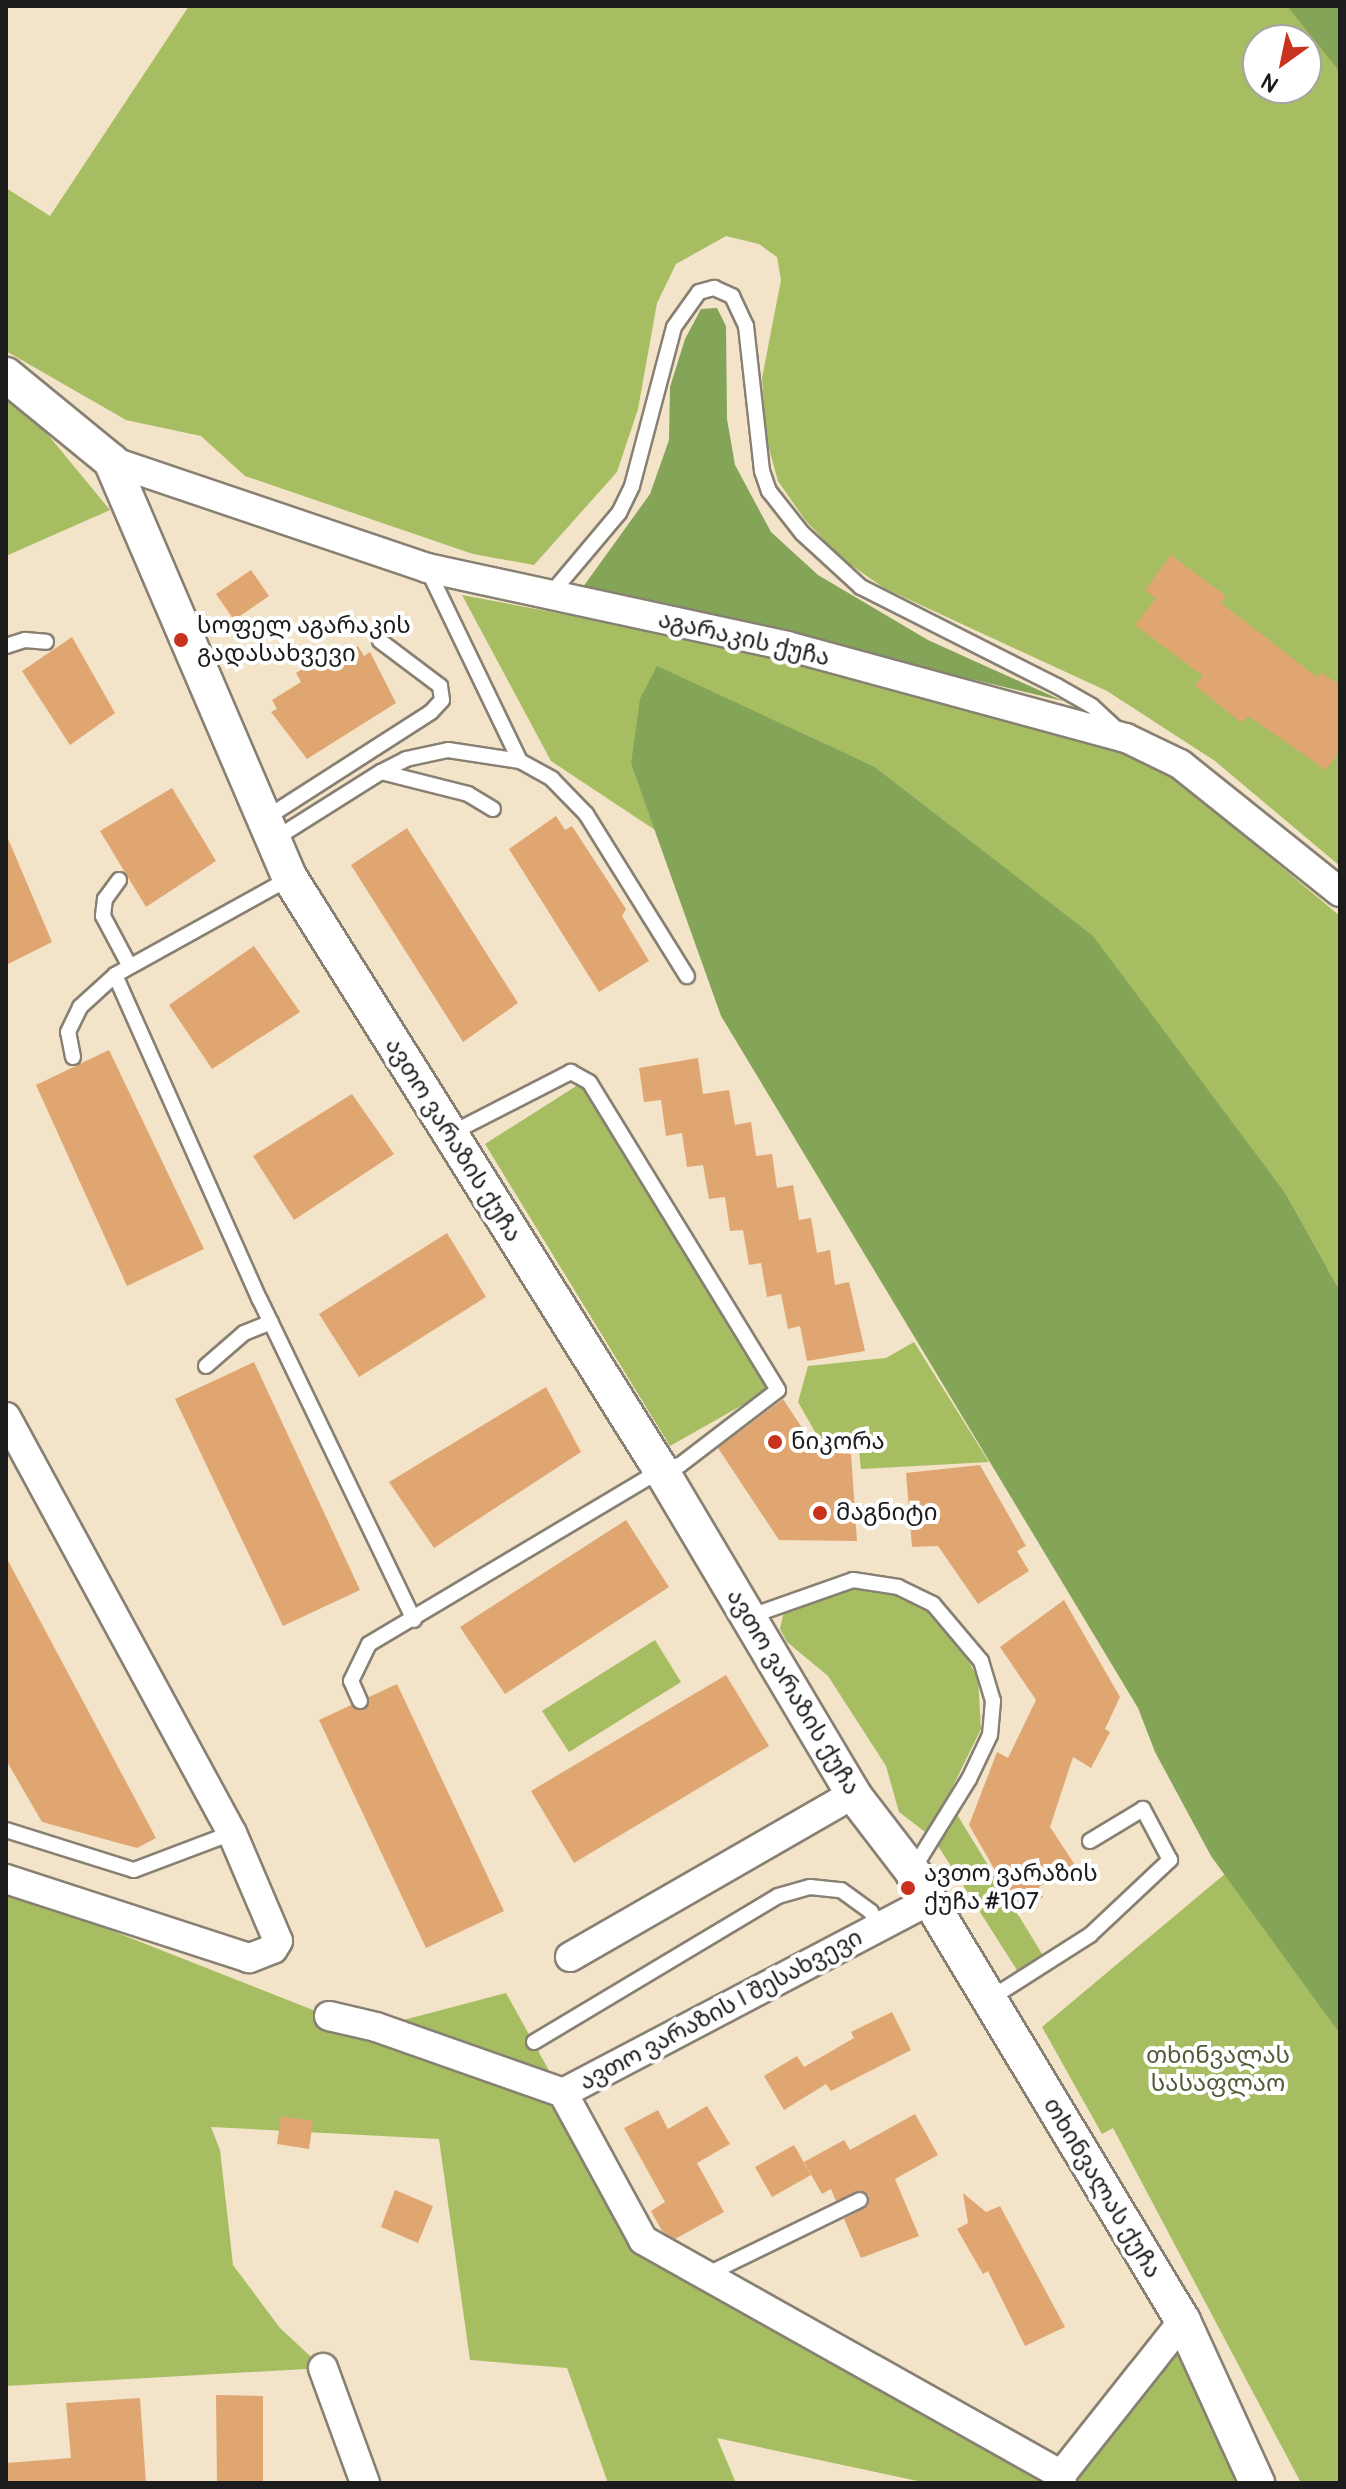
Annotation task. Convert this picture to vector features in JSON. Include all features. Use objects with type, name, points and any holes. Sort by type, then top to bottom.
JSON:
[{"type":"street","name":"ავთო ვარაზის ქუჩა","points":[[6,375],[111,461],[266,831],[290,878],[661,1470],[853,1794],[912,1871],[928,1901]]},
{"type":"street","name":"აგარაკის ქუჩა","points":[[111,461],[427,568],[787,646],[1126,738],[1180,764],[1340,892]]},
{"type":"street","points":[[6,1417],[232,1833],[278,1941],[263,1953],[249,1958],[6,1879]]},
{"type":"street","points":[[570,1957],[853,1794]]},
{"type":"street","name":"თხინვალას ქუჩა","points":[[928,1901],[1183,2321],[1257,2483]]},
{"type":"street","name":"ავთო ვარაზის I შესახვევი","points":[[329,2016],[376,2027],[563,2093],[928,1901]]},
{"type":"street","points":[[563,2093],[643,2240],[1061,2479],[1183,2321]]},
{"type":"street","points":[[323,2368],[365,2483]]},
{"type":"lane","points":[[548,596],[619,513],[632,486],[674,327],[699,292],[714,288],[732,296],[746,326],[765,481],[810,543],[861,587],[1081,699],[1126,738]]},
{"type":"lane","points":[[427,568],[520,761]]},
{"type":"lane","points":[[6,646],[25,640],[46,642]]},
{"type":"lane","points":[[266,831],[431,712],[442,700],[440,686],[380,641]]},
{"type":"lane","points":[[266,831],[406,759],[448,750],[520,761],[552,779],[586,814],[687,976]]},
{"type":"lane","points":[[381,772],[468,794],[493,809]]},
{"type":"lane","points":[[73,1057],[68,1032],[80,1007],[115,975],[290,878]]},
{"type":"lane","points":[[119,880],[105,899],[103,916],[129,965]]},
{"type":"lane","points":[[115,975],[271,1322],[414,1620]]},
{"type":"lane","points":[[360,1701],[351,1681],[369,1644],[414,1620],[661,1470],[680,1465],[778,1390],[589,1082],[571,1072],[450,1134]]},
{"type":"lane","points":[[206,1366],[244,1333],[271,1322]]},
{"type":"lane","points":[[747,1617],[853,1580],[898,1587],[933,1604],[981,1661],[993,1701],[990,1735],[969,1779],[912,1871]]},
{"type":"lane","points":[[988,2000],[1090,1935],[1170,1860],[1143,1809],[1090,1841]]},
{"type":"lane","points":[[6,1830],[134,1870],[232,1833]]},
{"type":"lane","points":[[534,2042],[778,1896],[810,1887],[841,1890],[871,1912],[879,1927]]},
{"type":"lane","points":[[706,2275],[860,2200]]},
{"type":"green space","points":[[189,6],[1340,6],[1340,866],[1215,761],[1107,691],[884,588],[841,558],[805,520],[778,481],[766,438],[762,378],[781,280],[777,257],[759,244],[726,236],[676,264],[657,303],[638,409],[617,472],[534,565],[473,554],[245,476],[201,436],[126,420],[6,351],[6,188],[50,216]]},
{"type":"green space","points":[[1287,6],[1340,6],[1340,72],[1322,50],[1322,24],[1301,24]]},
{"type":"green space","points":[[717,308],[726,326],[727,419],[735,465],[771,532],[818,575],[928,640],[1063,701],[583,587],[650,494],[669,440],[670,387],[685,339],[701,309]]},
{"type":"green space","points":[[6,384],[110,510],[6,556]]},
{"type":"green space","points":[[462,595],[674,635],[1102,741],[1171,775],[1340,916],[1340,1291],[1286,1194],[1092,936],[875,767],[777,724],[631,764],[655,830],[551,761]]},
{"type":"green space","points":[[657,666],[875,767],[1093,936],[1286,1194],[1340,1291],[1340,2034],[1211,1856],[1155,1752],[1138,1708],[721,1016],[631,764],[640,699]]},
{"type":"green space","points":[[581,1083],[774,1387],[670,1446],[485,1144]]},
{"type":"green space","points":[[914,1342],[989,1462],[861,1469],[859,1451],[823,1446],[798,1402],[808,1366],[886,1358]]},
{"type":"green space","points":[[850,1587],[891,1592],[930,1610],[955,1635],[978,1679],[981,1729],[947,1798],[1047,1962],[1022,1978],[933,1838],[899,1812],[886,1766],[828,1676],[787,1642],[780,1629],[785,1607]]},
{"type":"green space","points":[[655,1640],[681,1682],[569,1752],[542,1711]]},
{"type":"green space","name":"თხინვალას სასაფლაო","points":[[1226,1873],[1340,2034],[1340,2483],[1301,2483],[1113,2128],[1102,2134],[1042,2027]]},
{"type":"green space","points":[[6,1889],[341,2021],[377,2027],[506,1993],[643,2240],[1060,2475],[1183,2321],[1257,2483],[927,2483],[717,2438],[736,2483],[608,2483],[567,2368],[470,2360],[439,2139],[211,2127],[220,2150],[233,2265],[280,2328],[323,2368],[6,2386]]},
{"type":"building","points":[[1171,555],[1226,596],[1221,603],[1317,677],[1321,672],[1340,685],[1340,750],[1326,770],[1248,716],[1242,723],[1195,686],[1203,676],[1135,625],[1156,598],[1145,590]]},
{"type":"building","points":[[251,570],[269,596],[234,620],[216,594]]},
{"type":"building","points":[[72,637],[115,713],[70,745],[22,671]]},
{"type":"building","points":[[358,646],[364,656],[370,652],[396,703],[307,759],[271,712],[277,709],[272,700],[301,682],[296,673],[323,656],[328,665]]},
{"type":"building","points":[[172,788],[216,861],[146,907],[100,831]]},
{"type":"building","points":[[556,816],[565,830],[572,826],[626,909],[622,916],[649,961],[599,992],[509,849]]},
{"type":"building","points":[[407,828],[518,1003],[463,1042],[351,865]]},
{"type":"building","points":[[6,834],[52,942],[6,965]]},
{"type":"building","points":[[254,946],[300,1012],[212,1069],[169,1005]]},
{"type":"building","points":[[109,1050],[204,1249],[127,1286],[36,1085]]},
{"type":"building","points":[[698,1058],[703,1094],[729,1090],[735,1125],[751,1122],[756,1156],[772,1154],[777,1188],[793,1185],[799,1220],[811,1218],[817,1253],[830,1250],[835,1285],[849,1282],[865,1351],[807,1361],[800,1326],[788,1329],[781,1294],[767,1297],[761,1263],[749,1265],[743,1230],[730,1231],[725,1197],[709,1199],[703,1165],[687,1167],[682,1133],[666,1136],[661,1100],[644,1102],[639,1068]]},
{"type":"building","points":[[352,1094],[394,1154],[294,1220],[253,1156]]},
{"type":"building","points":[[447,1233],[486,1297],[359,1377],[319,1314]]},
{"type":"building","points":[[254,1362],[360,1590],[283,1626],[175,1399]]},
{"type":"building","points":[[546,1387],[581,1452],[434,1548],[389,1482]]},
{"type":"building","points":[[783,1399],[818,1452],[851,1454],[857,1541],[779,1540],[718,1448]]},
{"type":"building","points":[[980,1465],[1026,1546],[1017,1551],[1029,1571],[978,1604],[938,1546],[912,1547],[906,1473]]},
{"type":"building","points":[[626,1520],[669,1587],[505,1694],[460,1627]]},
{"type":"building","points":[[6,1557],[156,1838],[137,1848],[42,1822],[6,1760]]},
{"type":"building","points":[[1064,1600],[1120,1697],[1105,1729],[1110,1732],[1091,1768],[1073,1757],[1050,1827],[1075,1865],[1039,1887],[1043,1897],[1019,1912],[969,1825],[997,1752],[1008,1758],[1036,1700],[1000,1647]]},
{"type":"building","points":[[726,1675],[769,1746],[574,1863],[531,1791]]},
{"type":"building","points":[[397,1684],[504,1911],[426,1948],[319,1720],[351,1705],[365,1710],[369,1697]]},
{"type":"building","points":[[892,2012],[911,2050],[831,2091],[826,2084],[784,2110],[764,2076],[797,2056],[804,2067],[854,2038],[851,2032]]},
{"type":"building","points":[[707,2106],[730,2144],[697,2163],[724,2212],[675,2239],[662,2231],[651,2211],[665,2202],[624,2128],[658,2110],[668,2129]]},
{"type":"building","points":[[915,2114],[938,2155],[895,2179],[919,2236],[861,2258],[844,2219],[868,2206],[869,2195],[860,2190],[836,2201],[831,2189],[822,2194],[804,2162],[844,2140],[850,2150]]},
{"type":"building","points":[[281,2116],[313,2121],[309,2149],[277,2144]]},
{"type":"building","points":[[794,2145],[811,2175],[772,2197],[755,2167]]},
{"type":"building","points":[[395,2190],[433,2206],[418,2243],[381,2227]]},
{"type":"building","points":[[963,2193],[986,2212],[1000,2206],[1065,2327],[1025,2346],[988,2271],[983,2274],[957,2229],[968,2223]]},
{"type":"building","points":[[216,2395],[263,2396],[263,2483],[217,2483]]},
{"type":"building","points":[[140,2398],[146,2483],[6,2483],[6,2463],[71,2458],[66,2403]]},
{"type":"place","name":"სოფელ აგარაკის გადასახვევი","points":[[181,640]]},
{"type":"place","name":"ნიკორა","points":[[775,1442]]},
{"type":"place","name":"მაგნიტი","points":[[820,1513]]},
{"type":"place","name":"ავთო ვარაზის ქუჩა #107","points":[[908,1888]]}]
